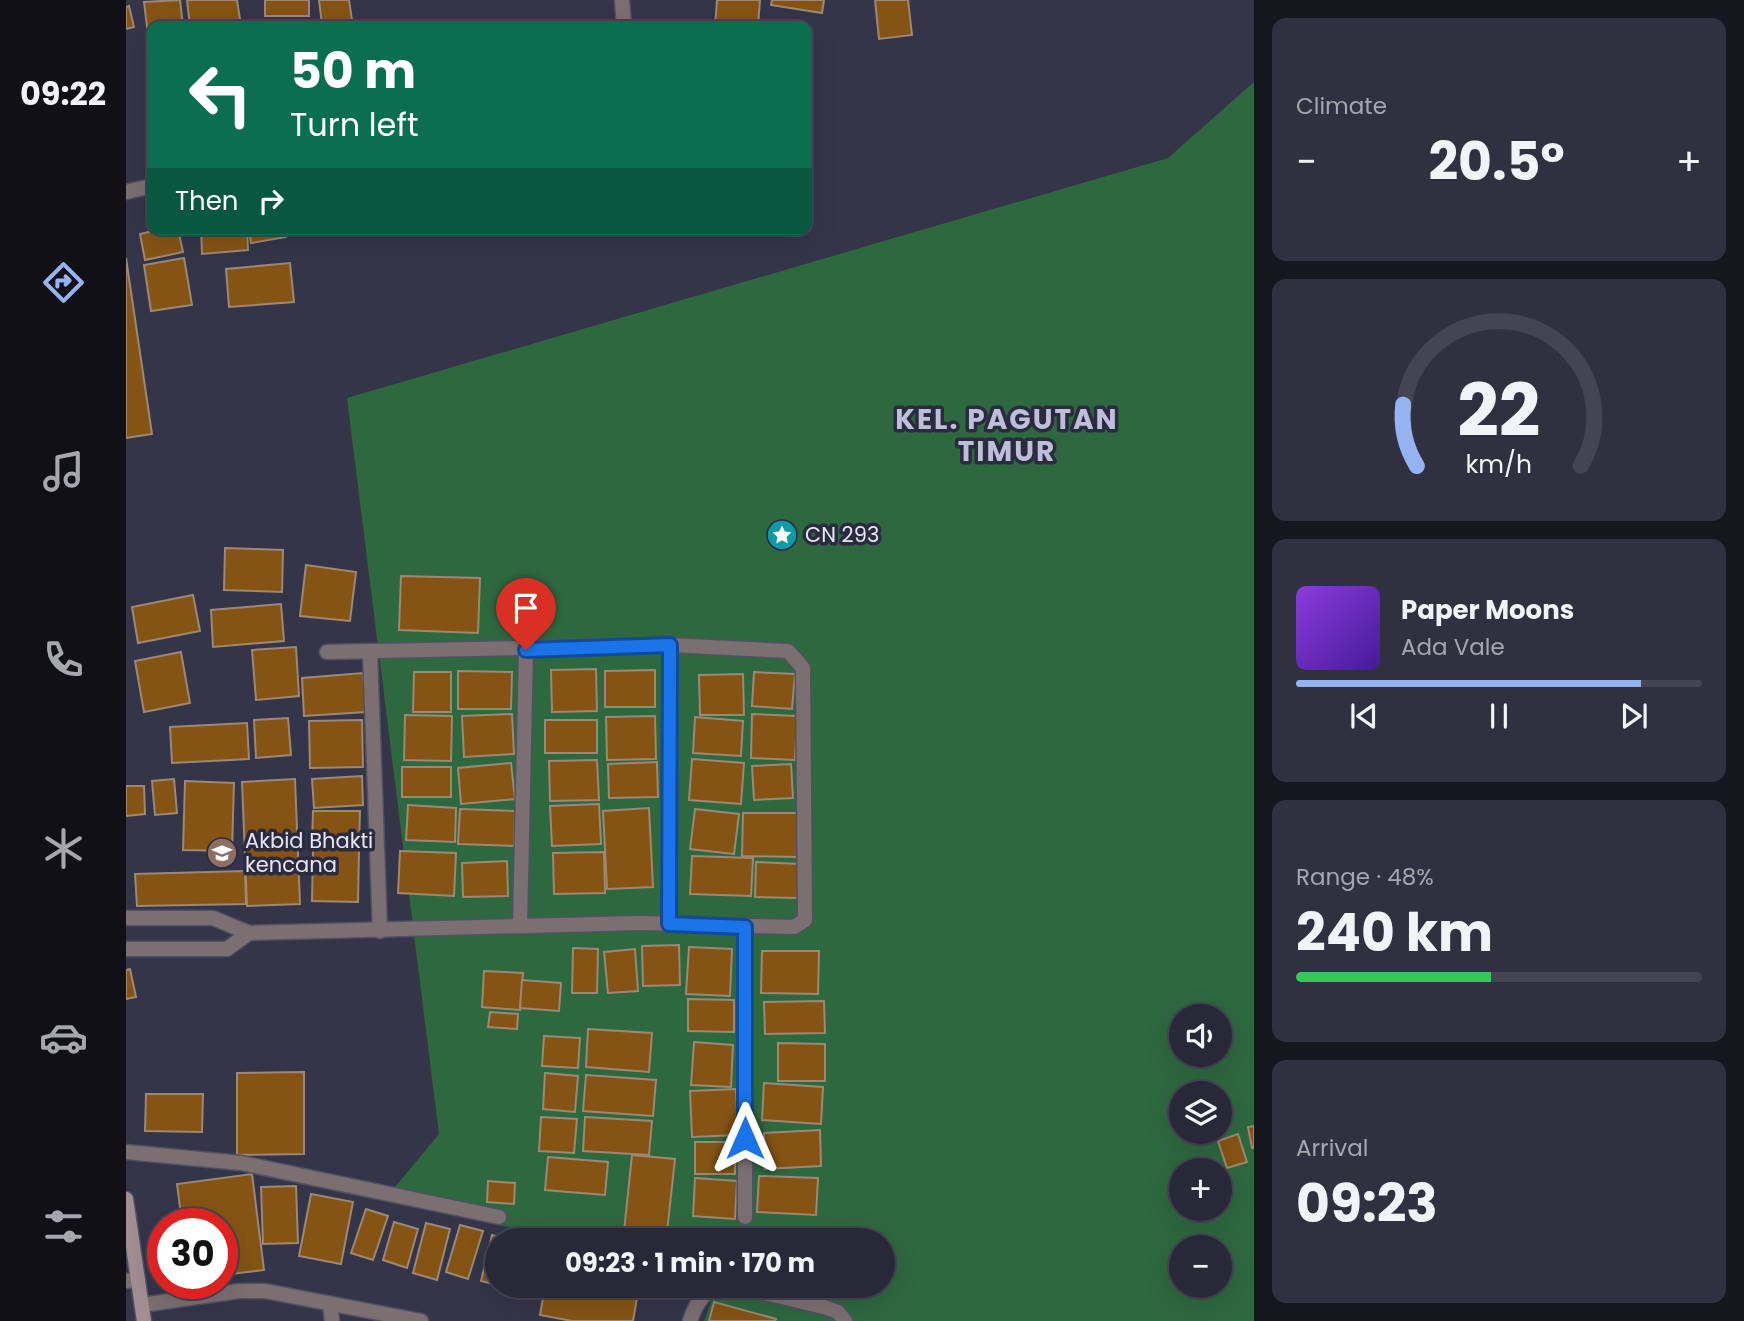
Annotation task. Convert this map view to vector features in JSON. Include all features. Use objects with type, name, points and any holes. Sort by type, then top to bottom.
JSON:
[{"type":"street","points":[[622,0],[624,21]]},
{"type":"street","points":[[126,192],[147,187]]},
{"type":"street","points":[[669,924],[670,645]]},
{"type":"street","points":[[126,918],[213,918],[249,933],[669,924],[794,927],[800,925],[807,914],[803,668],[792,654],[777,649],[670,645],[327,652]]},
{"type":"street","points":[[520,926],[526,650]]},
{"type":"street","points":[[370,653],[380,931]]},
{"type":"street","points":[[745,927],[746,1217]]},
{"type":"street","points":[[126,950],[227,948],[249,933]]},
{"type":"street","points":[[126,1152],[255,1165],[499,1217]]},
{"type":"street","points":[[126,1199],[132,1280],[142,1305],[144,1321]]},
{"type":"street","points":[[690,1321],[699,1300],[720,1287],[824,1307],[838,1312],[845,1321]]},
{"type":"street","points":[[142,1305],[239,1291],[265,1291],[421,1321]]},
{"type":"street","points":[[330,1304],[332,1321]]},
{"type":"green space","points":[[1254,82],[1254,1321],[704,1321],[713,1298],[895,1298],[895,1228],[512,1228],[386,1198],[439,1134],[347,398],[1168,158]]},
{"type":"building","points":[[180,0],[182,21],[147,21],[147,27],[144,2]]},
{"type":"building","points":[[187,0],[237,0],[240,21],[189,21]]},
{"type":"building","points":[[265,0],[309,0],[309,16],[265,16]]},
{"type":"building","points":[[319,0],[349,0],[352,20],[322,21]]},
{"type":"building","points":[[717,0],[760,0],[758,21],[715,21]]},
{"type":"building","points":[[772,0],[824,0],[822,13],[771,5]]},
{"type":"building","points":[[875,0],[908,0],[912,35],[879,39]]},
{"type":"building","points":[[129,6],[134,27],[126,29],[126,7]]},
{"type":"building","points":[[140,234],[179,235],[183,252],[145,260]]},
{"type":"building","points":[[201,235],[247,235],[248,250],[202,254]]},
{"type":"building","points":[[250,235],[286,235],[286,237],[251,243]]},
{"type":"building","points":[[126,258],[152,434],[126,438]]},
{"type":"building","points":[[184,258],[192,305],[151,311],[144,265]]},
{"type":"building","points":[[290,263],[294,302],[229,307],[226,269]]},
{"type":"building","points":[[225,548],[283,550],[282,592],[224,590]]},
{"type":"building","points":[[306,565],[356,572],[350,621],[300,616]]},
{"type":"building","points":[[401,576],[480,578],[478,633],[399,630]]},
{"type":"building","points":[[193,595],[200,631],[138,643],[132,607]]},
{"type":"building","points":[[281,604],[284,641],[213,647],[211,610]]},
{"type":"building","points":[[296,647],[299,696],[256,700],[252,650]]},
{"type":"building","points":[[181,652],[190,703],[144,712],[135,661]]},
{"type":"building","points":[[596,669],[597,711],[552,712],[551,670]]},
{"type":"building","points":[[655,670],[655,707],[605,707],[605,671]]},
{"type":"building","points":[[458,671],[512,672],[511,709],[458,709]]},
{"type":"building","points":[[414,672],[451,672],[451,712],[413,712]]},
{"type":"building","points":[[754,672],[795,674],[792,709],[752,706]]},
{"type":"building","points":[[363,673],[366,712],[304,716],[302,678]]},
{"type":"building","points":[[743,674],[744,715],[700,715],[699,675]]},
{"type":"building","points":[[512,714],[514,754],[464,757],[462,716]]},
{"type":"building","points":[[752,714],[797,716],[795,760],[751,758]]},
{"type":"building","points":[[405,715],[452,716],[451,761],[404,760]]},
{"type":"building","points":[[655,716],[656,759],[607,760],[606,717]]},
{"type":"building","points":[[695,717],[743,721],[741,756],[693,753]]},
{"type":"building","points":[[288,718],[291,755],[256,758],[254,720]]},
{"type":"building","points":[[362,720],[363,767],[310,768],[309,721]]},
{"type":"building","points":[[545,720],[597,720],[597,753],[545,753]]},
{"type":"building","points":[[247,723],[249,759],[172,763],[170,727]]},
{"type":"building","points":[[692,759],[744,763],[741,804],[689,800]]},
{"type":"building","points":[[597,760],[599,800],[550,801],[549,761]]},
{"type":"building","points":[[657,762],[658,797],[609,798],[608,764]]},
{"type":"building","points":[[511,763],[515,799],[461,804],[458,768]]},
{"type":"building","points":[[791,764],[793,798],[754,800],[752,766]]},
{"type":"building","points":[[402,767],[451,767],[451,797],[402,797]]},
{"type":"building","points":[[362,776],[363,805],[314,808],[312,779]]},
{"type":"building","points":[[174,779],[177,813],[155,815],[152,781]]},
{"type":"building","points":[[295,779],[300,904],[247,906],[242,782]]},
{"type":"building","points":[[185,781],[234,783],[232,851],[183,850]]},
{"type":"building","points":[[126,786],[144,786],[145,814],[126,816]]},
{"type":"building","points":[[599,804],[601,844],[552,846],[550,806]]},
{"type":"building","points":[[408,805],[456,808],[455,842],[406,840]]},
{"type":"building","points":[[649,808],[653,887],[607,889],[603,811]]},
{"type":"building","points":[[460,809],[515,811],[514,846],[458,844]]},
{"type":"building","points":[[695,809],[739,814],[734,854],[690,849]]},
{"type":"building","points":[[313,811],[360,811],[359,844],[312,843]]},
{"type":"building","points":[[743,813],[797,813],[797,857],[742,856]]},
{"type":"building","points":[[313,849],[359,849],[358,902],[312,901]]},
{"type":"building","points":[[400,851],[456,853],[454,896],[398,893]]},
{"type":"building","points":[[604,852],[605,893],[554,894],[553,853]]},
{"type":"building","points":[[692,856],[753,858],[751,896],[690,894]]},
{"type":"building","points":[[507,861],[508,896],[463,897],[462,863]]},
{"type":"building","points":[[756,862],[799,864],[798,898],[755,897]]},
{"type":"building","points":[[245,871],[246,904],[137,906],[135,874]]},
{"type":"building","points":[[679,945],[680,985],[643,986],[642,946]]},
{"type":"building","points":[[689,947],[732,949],[730,996],[686,994]]},
{"type":"building","points":[[573,948],[598,949],[597,993],[572,993]]},
{"type":"building","points":[[635,949],[638,991],[608,993],[604,952]]},
{"type":"building","points":[[762,951],[819,951],[818,994],[761,993]]},
{"type":"building","points":[[130,969],[136,997],[126,999],[126,970]]},
{"type":"building","points":[[484,971],[523,973],[520,1010],[482,1007]]},
{"type":"building","points":[[522,980],[561,983],[559,1011],[520,1008]]},
{"type":"building","points":[[688,999],[734,1000],[734,1032],[688,1031]]},
{"type":"building","points":[[824,1001],[825,1033],[765,1034],[764,1002]]},
{"type":"building","points":[[490,1012],[518,1014],[517,1029],[488,1027]]},
{"type":"building","points":[[588,1029],[652,1033],[649,1072],[586,1067]]},
{"type":"building","points":[[544,1036],[580,1038],[578,1068],[542,1066]]},
{"type":"building","points":[[694,1042],[733,1045],[731,1087],[691,1085]]},
{"type":"building","points":[[778,1043],[825,1044],[825,1081],[778,1081]]},
{"type":"building","points":[[304,1072],[304,1154],[237,1155],[237,1073]]},
{"type":"building","points":[[545,1073],[578,1076],[575,1112],[543,1109]]},
{"type":"building","points":[[586,1075],[656,1080],[653,1116],[583,1111]]},
{"type":"building","points":[[764,1083],[823,1087],[821,1124],[762,1120]]},
{"type":"building","points":[[736,1089],[738,1135],[692,1137],[690,1091]]},
{"type":"building","points":[[146,1094],[203,1094],[202,1132],[145,1131]]},
{"type":"building","points":[[541,1117],[577,1119],[574,1153],[539,1151]]},
{"type":"building","points":[[585,1117],[652,1121],[649,1155],[583,1151]]},
{"type":"building","points":[[1254,1126],[1254,1148],[1252,1148],[1248,1127]]},
{"type":"building","points":[[820,1130],[821,1166],[765,1169],[764,1133]]},
{"type":"building","points":[[1238,1134],[1247,1162],[1232,1166],[1232,1158],[1224,1158],[1219,1144],[1232,1144],[1232,1136]]},
{"type":"building","points":[[695,1142],[735,1142],[735,1174],[695,1174]]},
{"type":"building","points":[[632,1155],[675,1159],[667,1228],[624,1228]]},
{"type":"building","points":[[548,1157],[608,1162],[605,1195],[545,1190]]},
{"type":"building","points":[[252,1174],[264,1270],[238,1273],[238,1208],[180,1208],[177,1184]]},
{"type":"building","points":[[759,1176],[818,1178],[816,1215],[757,1212]]},
{"type":"building","points":[[695,1178],[737,1181],[735,1219],[693,1216]]},
{"type":"building","points":[[488,1181],[515,1183],[514,1204],[487,1202]]},
{"type":"building","points":[[296,1186],[298,1243],[263,1244],[261,1187]]},
{"type":"building","points":[[311,1194],[353,1202],[341,1264],[299,1256]]},
{"type":"building","points":[[366,1209],[388,1216],[373,1260],[351,1253]]},
{"type":"building","points":[[394,1222],[418,1229],[407,1268],[383,1260]]},
{"type":"building","points":[[426,1223],[450,1229],[437,1280],[413,1273]]},
{"type":"building","points":[[460,1225],[483,1231],[468,1279],[446,1272]]},
{"type":"building","points":[[485,1264],[485,1282],[481,1281]]},
{"type":"building","points":[[543,1298],[637,1298],[633,1321],[572,1321],[540,1315]]},
{"type":"building","points":[[714,1302],[776,1319],[709,1321]]},
{"type":"place","name":"CN 293","points":[[782,535]]},
{"type":"place","name":"Akbid Bhakti kencana","points":[[222,853]]},
{"type":"district","name":"KEL. PAGUTAN TIMUR","points":[[1007,435]]},
{"type":"route","points":[[526,650],[670,645],[669,924],[745,927],[745,1138]]}]
